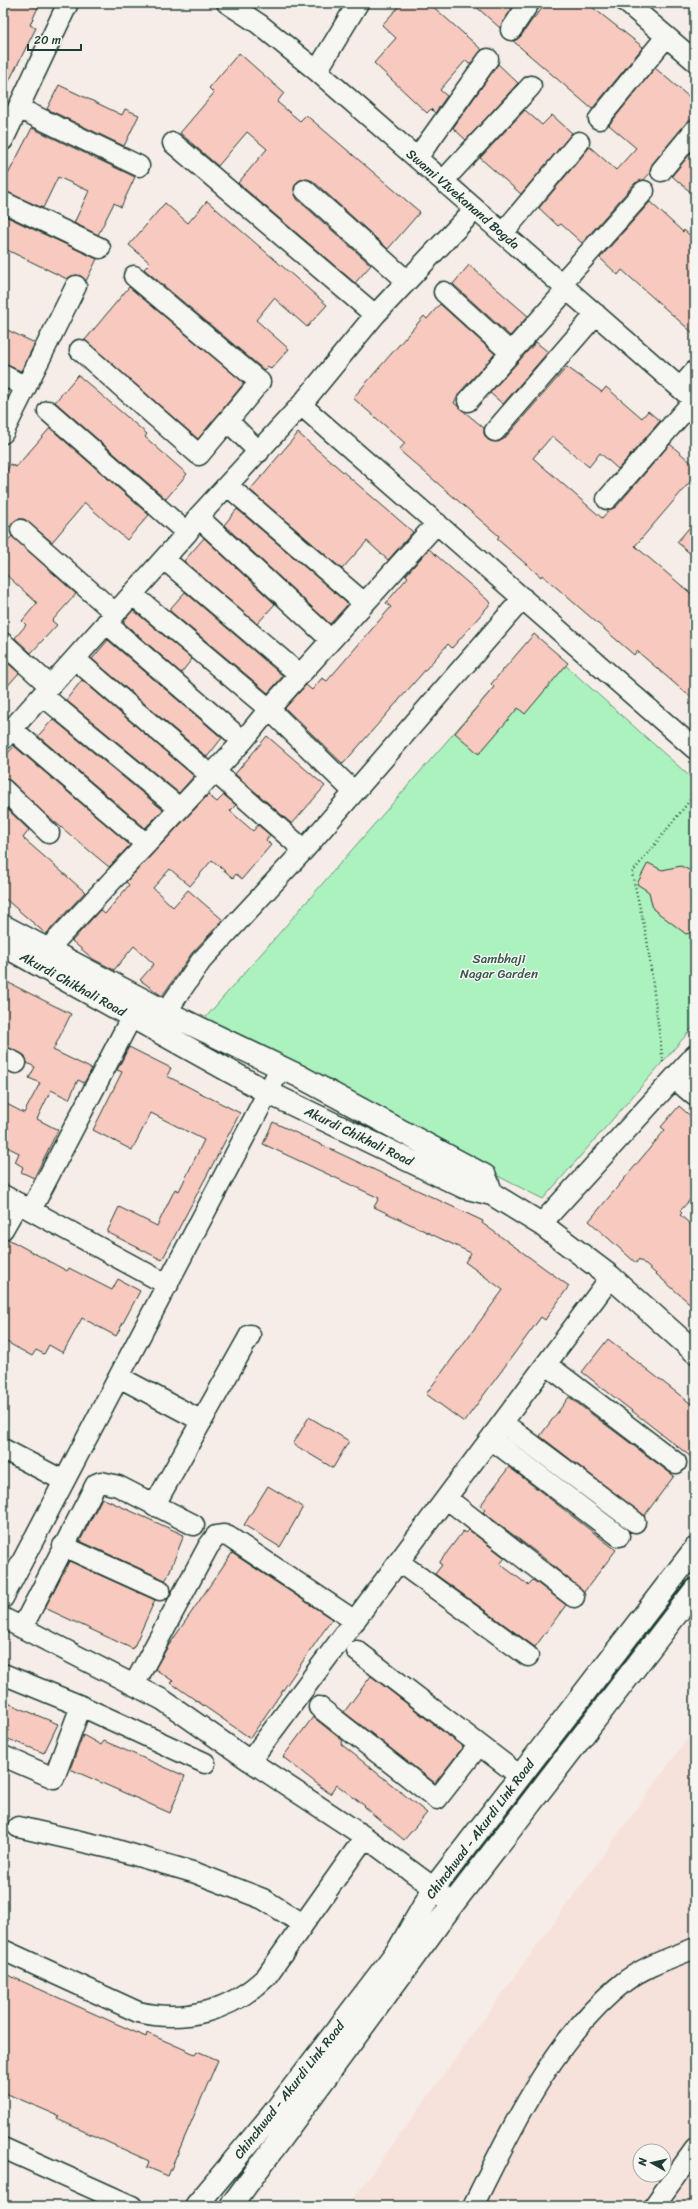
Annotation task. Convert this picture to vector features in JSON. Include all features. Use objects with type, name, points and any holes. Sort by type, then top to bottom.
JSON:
[{"type":"main road","points":[[3,926],[48,949],[163,1022],[281,1067],[485,1176],[492,1194]]},
{"type":"main road","name":"Akurdi Chikhali Road","points":[[3,945],[132,1016],[163,1022],[267,1092],[464,1187],[492,1194],[541,1224],[611,1277],[695,1352]]},
{"type":"main road","name":"Chinchwad - Akurdi Link Road","points":[[196,2206],[272,2115],[399,1949],[434,1888],[695,1549]]},
{"type":"main road","name":"Chinchwad - Akurdi Link Road","points":[[231,2206],[452,1905],[695,1590]]},
{"type":"street","points":[[3,140],[68,3]]},
{"type":"street","name":"Swami VIvekanand Bogda","points":[[227,3],[259,24],[317,71],[690,396]]},
{"type":"street","points":[[317,71],[358,3]]},
{"type":"street","points":[[511,30],[529,3]]},
{"type":"street","points":[[627,3],[695,61]]},
{"type":"street","points":[[599,120],[666,37]]},
{"type":"street","points":[[417,158],[488,59]]},
{"type":"street","points":[[443,181],[531,86]]},
{"type":"street","points":[[18,108],[139,166]]},
{"type":"street","points":[[661,171],[695,130]]},
{"type":"street","points":[[502,233],[578,142]]},
{"type":"street","points":[[172,143],[375,315]]},
{"type":"street","points":[[305,190],[407,281]]},
{"type":"street","points":[[468,401],[511,353],[644,191]]},
{"type":"street","points":[[3,202],[100,248]]},
{"type":"street","points":[[146,844],[8,734],[186,533],[198,517],[301,405],[375,315],[475,209]]},
{"type":"street","points":[[80,350],[199,455],[229,422],[260,382],[134,276]]},
{"type":"street","points":[[3,433],[76,286]]},
{"type":"street","points":[[444,292],[511,353]]},
{"type":"street","points":[[495,431],[596,314]]},
{"type":"street","points":[[607,499],[690,396],[695,371]]},
{"type":"street","points":[[3,375],[26,386]]},
{"type":"street","points":[[301,405],[695,749]]},
{"type":"street","points":[[48,411],[186,533]]},
{"type":"street","points":[[229,422],[259,452]]},
{"type":"street","points":[[228,486],[364,603]]},
{"type":"street","points":[[198,517],[331,640]]},
{"type":"street","points":[[48,949],[243,741],[269,709],[436,523]]},
{"type":"street","points":[[21,530],[111,618],[243,741]]},
{"type":"street","points":[[164,558],[300,675]]},
{"type":"street","points":[[132,594],[269,709],[354,792]]},
{"type":"street","points":[[163,1022],[201,961],[304,850],[523,598]]},
{"type":"street","points":[[3,643],[46,690],[179,808]]},
{"type":"street","points":[[75,658],[304,850]]},
{"type":"street","points":[[3,789],[49,833]]},
{"type":"street","points":[[3,1229],[17,1202],[132,1016]]},
{"type":"street","points":[[541,1224],[695,1055]]},
{"type":"street","points":[[3,1598],[281,1067]]},
{"type":"street","points":[[670,1082],[695,1096]]},
{"type":"street","points":[[17,1202],[168,1285]]},
{"type":"street","points":[[250,1761],[611,1277]]},
{"type":"street","points":[[154,1506],[250,1334]]},
{"type":"street","points":[[546,1364],[676,1463]]},
{"type":"street","points":[[119,1377],[202,1420]]},
{"type":"street","points":[[503,1422],[635,1522]]},
{"type":"street","points":[[490,1439],[618,1536]]},
{"type":"street","points":[[3,1449],[64,1481]]},
{"type":"street","points":[[22,1628],[96,1484],[101,1482],[118,1486],[154,1506],[194,1525]]},
{"type":"street","points":[[446,1498],[574,1597]]},
{"type":"street","points":[[134,1685],[208,1547],[216,1536],[224,1535],[229,1537],[355,1621]]},
{"type":"street","points":[[63,1546],[160,1590]]},
{"type":"street","points":[[399,1562],[528,1656]]},
{"type":"street","points":[[3,1618],[163,1700],[250,1761],[365,1837],[434,1888],[452,1905]]},
{"type":"street","points":[[357,1651],[520,1776]]},
{"type":"street","points":[[3,1674],[81,1706],[205,1763]]},
{"type":"street","points":[[3,1756],[54,1778],[81,1706]]},
{"type":"street","points":[[318,1707],[437,1799],[479,1745]]},
{"type":"street","points":[[18,1827],[110,1848],[196,1873],[263,1899],[303,1924]]},
{"type":"street","points":[[3,1950],[138,2012],[159,2017],[183,2017],[230,2004],[251,1991],[266,1977],[365,1837]]},
{"type":"street","points":[[472,2206],[522,2109],[547,2068],[589,2016],[624,1982],[650,1966],[695,1948]]},
{"type":"street","points":[[3,2148],[132,2206]]},
{"type":"street","points":[[654,2206],[695,2149]]},
{"type":"path","points":[[670,1082],[656,1020],[648,939],[638,892],[632,873],[695,794]]},
{"type":"shaded area","points":[[695,1728],[695,2206],[348,2206]]},
{"type":"green space","name":"Sambhaji Nagar Garden","points":[[536,639],[695,781],[695,1025],[543,1199],[199,1025]]},
{"type":"building","points":[[8,3],[40,3],[30,25],[36,28],[3,93],[3,12]]},
{"type":"building","points":[[402,3],[429,3],[482,50],[470,64],[466,60],[440,90],[447,96],[435,113],[431,109],[427,113],[374,63],[396,38],[382,25]]},
{"type":"building","points":[[472,3],[512,3],[514,5],[500,28]]},
{"type":"building","points":[[547,3],[587,3],[643,47],[592,109],[513,41],[521,36],[532,20]]},
{"type":"building","points":[[239,53],[284,93],[277,102],[300,121],[306,115],[420,212],[388,249],[313,181],[307,179],[297,182],[294,188],[297,199],[371,265],[355,283],[238,183],[267,149],[247,132],[218,166],[180,133],[214,93],[209,88]]},
{"type":"building","points":[[498,64],[518,83],[466,140],[453,128]]},
{"type":"building","points":[[655,68],[695,102],[695,119],[686,123],[652,164],[650,173],[644,180],[635,183],[582,243],[561,224],[558,226],[539,208],[590,147],[616,170],[636,148],[609,125]]},
{"type":"building","points":[[59,85],[122,115],[125,109],[139,115],[124,146],[47,109]]},
{"type":"building","points":[[525,110],[542,125],[552,115],[572,133],[521,194],[480,158]]},
{"type":"building","points":[[32,128],[135,177],[121,207],[114,203],[98,235],[74,223],[89,191],[58,177],[43,208],[3,191],[3,184]]},
{"type":"building","points":[[695,148],[695,196],[672,176]]},
{"type":"building","points":[[207,201],[327,305],[307,327],[274,298],[256,320],[289,349],[271,369],[268,366],[264,370],[144,269],[150,263],[129,245],[165,203],[188,223]]},
{"type":"building","points":[[650,202],[683,232],[684,230],[695,240],[695,335],[622,270],[618,275],[600,258]]},
{"type":"building","points":[[3,215],[97,259],[86,281],[81,276],[76,275],[67,279],[3,248]]},
{"type":"building","points":[[469,265],[528,316],[510,336],[453,284]]},
{"type":"building","points":[[129,287],[244,383],[198,439],[85,340]]},
{"type":"building","points":[[440,304],[495,354],[459,393],[454,403],[484,428],[484,434],[488,440],[498,442],[504,439],[567,367],[602,392],[606,387],[642,418],[648,411],[660,421],[618,469],[600,453],[589,467],[552,436],[533,458],[602,518],[609,510],[616,507],[670,444],[695,466],[695,476],[635,546],[695,597],[695,701],[637,651],[634,655],[542,575],[541,577],[497,539],[499,536],[399,450],[405,443],[353,398],[424,316],[427,319]]},
{"type":"building","points":[[3,328],[35,343],[21,371],[3,364]]},
{"type":"building","points":[[536,342],[548,352],[503,404],[490,393]]},
{"type":"building","points":[[78,375],[147,434],[145,437],[187,474],[166,499],[55,402]]},
{"type":"building","points":[[50,428],[149,515],[127,540],[85,503],[52,542],[24,519],[17,519],[10,527],[3,523],[3,479],[10,464],[16,467]]},
{"type":"building","points":[[298,433],[413,532],[388,560],[367,541],[342,569],[250,490]]},
{"type":"building","points":[[237,509],[348,604],[330,624],[224,525]]},
{"type":"building","points":[[695,521],[695,558],[677,542]]},
{"type":"building","points":[[12,536],[76,594],[52,621],[57,625],[31,653],[15,638],[26,625],[22,621],[37,603],[3,572],[3,546]]},
{"type":"building","points":[[204,538],[275,604],[257,624],[184,561]]},
{"type":"building","points":[[429,549],[491,603],[452,648],[448,644],[343,764],[285,708],[306,685],[312,690],[322,678],[327,681],[391,607],[386,603],[408,577],[406,575]]},
{"type":"building","points":[[185,592],[283,676],[268,693],[169,610]]},
{"type":"building","points":[[133,610],[192,659],[181,673],[123,622]]},
{"type":"building","points":[[534,634],[568,663],[525,714],[518,708],[479,754],[455,733],[494,687],[491,684]]},
{"type":"building","points":[[108,640],[222,738],[207,757],[92,659]]},
{"type":"building","points":[[3,659],[19,673],[3,691]]},
{"type":"building","points":[[82,680],[194,776],[179,793],[66,700]]},
{"type":"building","points":[[53,719],[163,810],[145,828],[38,736]]},
{"type":"building","points":[[267,736],[325,786],[292,824],[235,774]]},
{"type":"building","points":[[14,746],[130,845],[109,867],[44,813],[11,781],[3,778],[3,759]]},
{"type":"building","points":[[208,795],[217,802],[224,795],[236,805],[230,811],[253,831],[258,825],[270,835],[266,840],[271,845],[242,879],[236,874],[233,878],[212,860],[190,886],[170,869],[153,888],[173,907],[188,890],[223,920],[192,953],[162,996],[140,980],[154,964],[134,946],[114,970],[93,959],[72,941],[100,910],[105,914],[129,885],[126,882]]},
{"type":"building","points":[[3,805],[29,830],[23,838],[85,892],[46,934],[3,897]]},
{"type":"building","points":[[648,863],[662,870],[681,866],[695,873],[695,931],[686,934],[653,909],[649,892],[637,884]]},
{"type":"building","points":[[3,980],[71,1014],[53,1050],[92,1069],[84,1083],[78,1080],[69,1099],[51,1090],[37,1119],[58,1130],[34,1178],[21,1172],[23,1167],[15,1162],[19,1153],[3,1145],[3,1102],[24,1113],[40,1083],[29,1078],[35,1067],[27,1063],[25,1056],[3,1046]]},
{"type":"building","points":[[129,1047],[171,1068],[167,1076],[240,1113],[162,1260],[107,1232],[119,1207],[157,1226],[175,1189],[179,1191],[204,1140],[151,1113],[132,1150],[93,1130],[122,1072],[117,1070]]},
{"type":"building","points":[[679,1106],[695,1120],[695,1194],[680,1211],[682,1213],[680,1215],[695,1228],[695,1308],[639,1259],[636,1263],[589,1221],[665,1130],[661,1127]]},
{"type":"building","points":[[273,1122],[483,1221],[482,1223],[569,1286],[545,1320],[541,1317],[464,1422],[426,1394],[503,1290],[465,1262],[471,1253],[374,1207],[379,1198],[263,1144]]},
{"type":"building","points":[[8,1239],[67,1271],[69,1268],[112,1290],[118,1279],[140,1291],[116,1336],[82,1318],[63,1353],[49,1345],[44,1354],[36,1350],[32,1356],[3,1340],[3,1240]]},
{"type":"building","points":[[608,1339],[695,1407],[695,1460],[582,1372]]},
{"type":"building","points":[[569,1397],[674,1476],[644,1516],[540,1436]]},
{"type":"building","points":[[309,1417],[349,1441],[333,1468],[293,1444]]},
{"type":"building","points":[[509,1467],[616,1550],[584,1592],[545,1559],[483,1512],[485,1510],[480,1506]]},
{"type":"building","points":[[268,1486],[303,1507],[280,1547],[244,1525]]},
{"type":"building","points":[[102,1498],[184,1535],[165,1580],[80,1541]]},
{"type":"building","points":[[469,1530],[505,1558],[500,1564],[528,1585],[533,1580],[566,1605],[535,1647],[435,1574],[442,1565],[439,1563],[463,1531],[466,1533]]},
{"type":"building","points":[[232,1553],[332,1619],[250,1738],[171,1683],[173,1681],[155,1669],[167,1648]]},
{"type":"building","points":[[69,1561],[155,1600],[133,1649],[45,1608]]},
{"type":"building","points":[[371,1676],[463,1747],[435,1783],[344,1712]]},
{"type":"building","points":[[3,1701],[58,1724],[44,1753],[3,1737]]},
{"type":"building","points":[[313,1717],[343,1741],[341,1744],[427,1813],[404,1840],[364,1807],[365,1806],[337,1785],[330,1794],[283,1757]]},
{"type":"building","points":[[83,1735],[101,1745],[104,1741],[185,1776],[170,1813],[70,1769]]},
{"type":"building","points":[[8,1975],[146,2037],[147,2033],[195,2054],[197,2051],[218,2060],[168,2176],[147,2167],[149,2161],[57,2119],[59,2116],[3,2092],[3,1987]]}]
